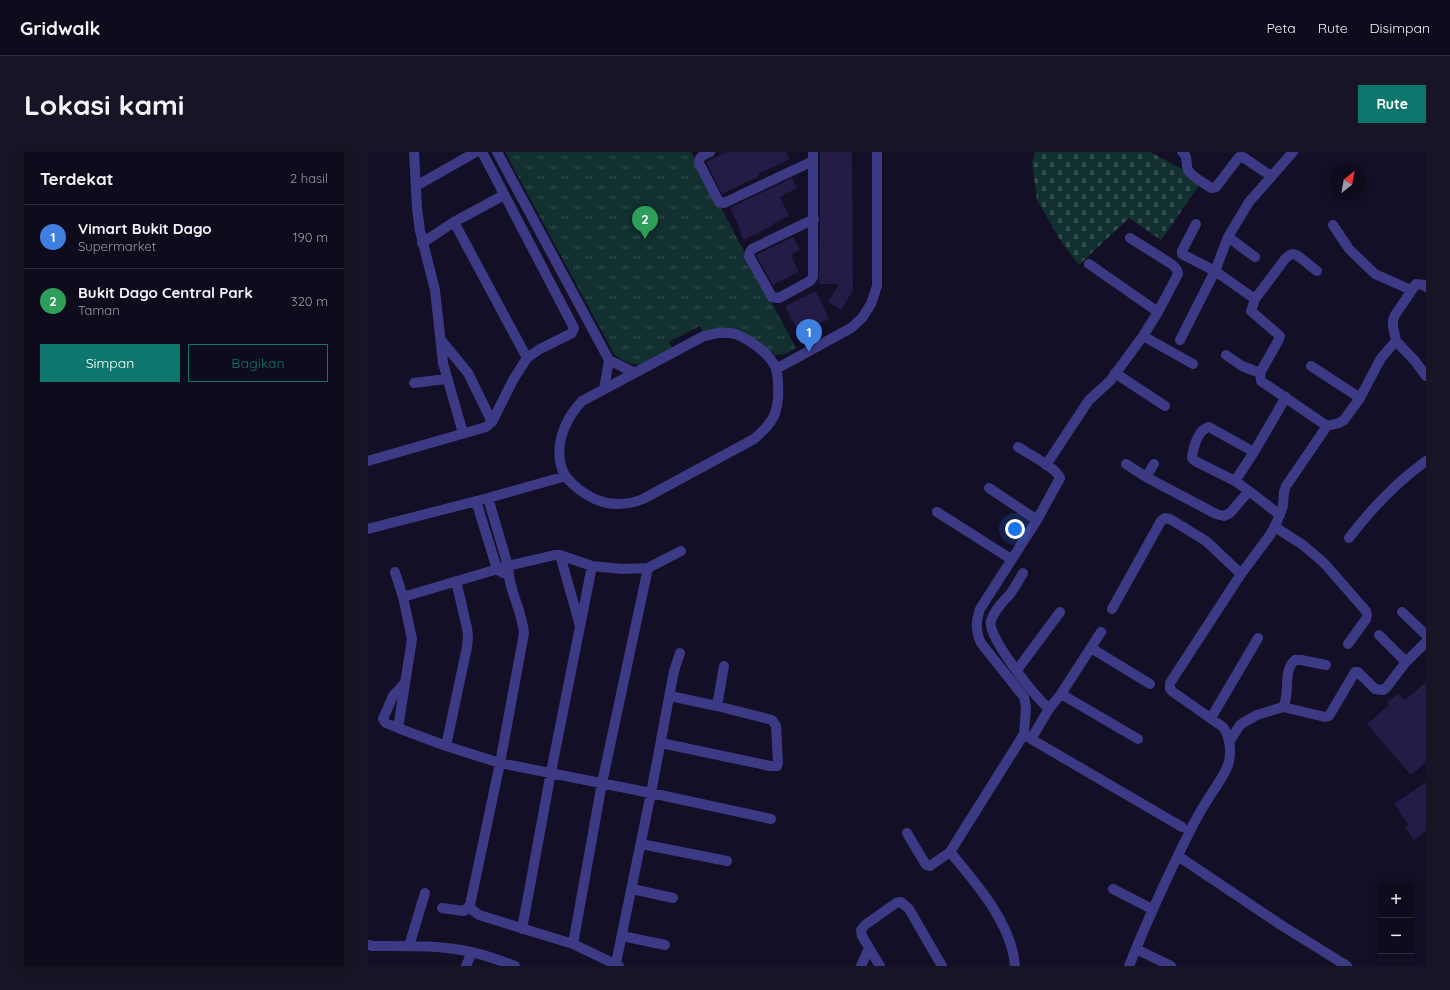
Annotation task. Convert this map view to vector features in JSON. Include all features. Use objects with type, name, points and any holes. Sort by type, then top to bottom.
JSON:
[{"type":"street","points":[[414,152],[417,208],[422,243],[435,290],[446,379],[463,433]]},
{"type":"street","points":[[416,186],[476,152]]},
{"type":"street","points":[[369,459],[486,427],[492,422],[516,374],[527,358],[540,349],[572,333],[574,328],[482,152]]},
{"type":"street","points":[[497,152],[609,360],[635,373]]},
{"type":"street","points":[[710,152],[702,156],[699,159],[699,163],[719,202],[722,203],[813,156],[814,219],[813,277],[810,281],[779,298],[772,297],[749,256],[750,252],[752,249],[814,219]]},
{"type":"street","points":[[776,369],[851,328],[862,318],[871,304],[877,286],[877,152]]},
{"type":"street","points":[[1182,152],[1187,158],[1188,170],[1211,188],[1216,187],[1239,157],[1243,157],[1271,176]]},
{"type":"street","points":[[1180,340],[1215,271],[1228,237],[1249,202],[1293,152]]},
{"type":"street","points":[[422,243],[454,222],[504,195]]},
{"type":"street","points":[[454,222],[527,358]]},
{"type":"street","points":[[1196,224],[1182,251],[1182,254],[1215,271],[1255,299]]},
{"type":"street","points":[[1333,225],[1349,249],[1375,274],[1412,290]]},
{"type":"street","points":[[1228,237],[1254,256]]},
{"type":"street","points":[[1046,465],[1089,400],[1110,381],[1143,336],[1177,279],[1177,270],[1173,266],[1130,238]]},
{"type":"street","points":[[1317,271],[1297,256],[1293,254],[1289,256],[1285,259],[1255,299],[1251,311],[1280,336],[1260,373],[1261,381],[1327,426]]},
{"type":"street","points":[[1088,264],[1158,312]]},
{"type":"street","points":[[1426,287],[1424,285],[1416,284],[1393,320],[1396,340],[1426,376]]},
{"type":"street","points":[[718,333],[732,334],[749,342],[765,354],[776,369],[778,394],[776,410],[762,432],[754,439],[632,504],[606,503],[594,499],[574,486],[566,476],[561,467],[561,437],[565,423],[582,401],[635,373],[704,336],[718,333]]},
{"type":"street","points":[[1143,336],[1193,364]]},
{"type":"street","points":[[441,340],[468,373],[492,422]]},
{"type":"street","points":[[1129,966],[1152,909],[1178,856],[1208,797],[1224,775],[1229,763],[1229,742],[1223,727],[1173,692],[1169,686],[1174,676],[1241,574],[1275,527],[1283,506],[1286,486],[1327,426],[1344,420],[1360,398],[1381,358],[1396,340]]},
{"type":"street","points":[[1226,355],[1242,366],[1260,373]]},
{"type":"street","points":[[604,390],[609,360]]},
{"type":"street","points":[[1311,366],[1360,398]]},
{"type":"street","points":[[1115,373],[1165,406]]},
{"type":"street","points":[[414,383],[446,379]]},
{"type":"street","points":[[1234,481],[1254,452],[1286,397]]},
{"type":"street","points":[[1254,452],[1209,427],[1200,432],[1192,453],[1192,458],[1234,481],[1280,515]]},
{"type":"street","points":[[1018,447],[1059,474],[1060,478],[1037,520],[980,608],[976,621],[977,634],[981,643],[1024,697],[1026,707],[1027,736]]},
{"type":"street","points":[[1349,538],[1389,492],[1411,472],[1426,461]]},
{"type":"street","points":[[1126,464],[1216,514],[1224,516],[1230,513],[1249,491]]},
{"type":"street","points":[[1146,476],[1154,464]]},
{"type":"street","points":[[368,529],[566,476]]},
{"type":"street","points":[[989,488],[1037,520]]},
{"type":"street","points":[[442,908],[464,912],[470,905],[500,763],[524,633],[523,624],[488,498]]},
{"type":"street","points":[[476,501],[497,569]]},
{"type":"street","points":[[937,512],[1011,559]]},
{"type":"street","points":[[1112,610],[1161,521],[1165,518],[1170,519],[1206,541],[1241,574]]},
{"type":"street","points":[[1275,527],[1303,545],[1324,563],[1366,611],[1366,619],[1348,644]]},
{"type":"street","points":[[403,597],[497,569],[508,572],[555,555],[560,555],[592,566],[622,569],[648,568],[681,551]]},
{"type":"street","points":[[560,555],[580,628]]},
{"type":"street","points":[[522,929],[551,772],[592,566]]},
{"type":"street","points":[[573,944],[602,783],[648,568]]},
{"type":"street","points":[[395,572],[403,597],[412,639],[398,728]]},
{"type":"street","points":[[1023,573],[1010,594],[993,615],[990,622],[990,628],[995,640],[1042,703],[1049,709]]},
{"type":"street","points":[[446,746],[468,637],[456,581]]},
{"type":"street","points":[[1017,670],[1060,612]]},
{"type":"street","points":[[1402,612],[1426,635]]},
{"type":"street","points":[[907,833],[928,866],[950,852],[1027,736],[1061,694],[1101,632]]},
{"type":"street","points":[[1379,635],[1406,662]]},
{"type":"street","points":[[1211,718],[1258,638]]},
{"type":"street","points":[[1229,742],[1240,725],[1246,721],[1257,715],[1283,707],[1325,717],[1329,716],[1355,672],[1358,672],[1374,690],[1383,690],[1406,662],[1426,642]]},
{"type":"street","points":[[1091,648],[1150,684]]},
{"type":"street","points":[[470,905],[471,909],[479,915],[573,944],[617,965],[674,671],[680,653]]},
{"type":"street","points":[[1283,707],[1287,697],[1288,676],[1291,664],[1295,660],[1326,665]]},
{"type":"street","points":[[717,706],[724,666]]},
{"type":"street","points":[[405,683],[393,696],[383,718],[386,723],[446,746],[500,763],[551,772],[771,819]]},
{"type":"street","points":[[1061,694],[1138,739]]},
{"type":"street","points":[[661,743],[770,766],[777,766],[778,763],[776,726],[772,720],[670,696]]},
{"type":"street","points":[[1027,736],[1182,827]]},
{"type":"street","points":[[641,844],[727,861]]},
{"type":"street","points":[[950,852],[997,914],[1007,934],[1015,959],[1015,966]]},
{"type":"street","points":[[1178,856],[1281,925],[1347,966]]},
{"type":"street","points":[[632,889],[673,898]]},
{"type":"street","points":[[1113,890],[1152,909]]},
{"type":"street","points":[[409,946],[425,893]]},
{"type":"street","points":[[880,966],[862,936],[862,930],[865,925],[896,903],[901,902],[909,909],[942,966]]},
{"type":"street","points":[[622,936],[665,945]]},
{"type":"street","points":[[368,945],[434,947],[472,952],[516,966]]},
{"type":"street","points":[[861,966],[869,948]]},
{"type":"street","points":[[1136,949],[1171,966]]},
{"type":"street","points":[[466,966],[472,952]]},
{"type":"green space","points":[[505,152],[691,152],[796,348],[785,354],[775,355],[757,342],[703,333],[700,326],[669,342],[672,348],[643,363],[633,364],[619,358],[614,354]]},
{"type":"green space","points":[[1035,152],[1150,152],[1203,180],[1161,240],[1129,218],[1079,265],[1062,243],[1037,200],[1032,162]]},
{"type":"building","points":[[727,152],[786,152],[790,159],[758,174],[759,176],[722,194],[706,162]]},
{"type":"building","points":[[820,152],[852,152],[853,290],[841,310],[828,302],[839,284],[819,284]]},
{"type":"building","points":[[792,178],[797,188],[780,197],[789,216],[744,240],[730,208]]},
{"type":"building","points":[[793,237],[800,250],[791,255],[799,272],[773,285],[756,255]]},
{"type":"building","points":[[816,291],[829,319],[799,334],[785,306]]},
{"type":"building","points":[[1426,682],[1426,762],[1411,775],[1367,724],[1389,705],[1387,702],[1399,693],[1405,700]]},
{"type":"building","points":[[1426,782],[1426,831],[1414,840],[1405,828],[1409,825],[1394,804]]},
{"type":"place","name":"Bukit Dago Central Park","points":[[645,239]]},
{"type":"place","name":"Vimart Bukit Dago","points":[[809,352]]}]
